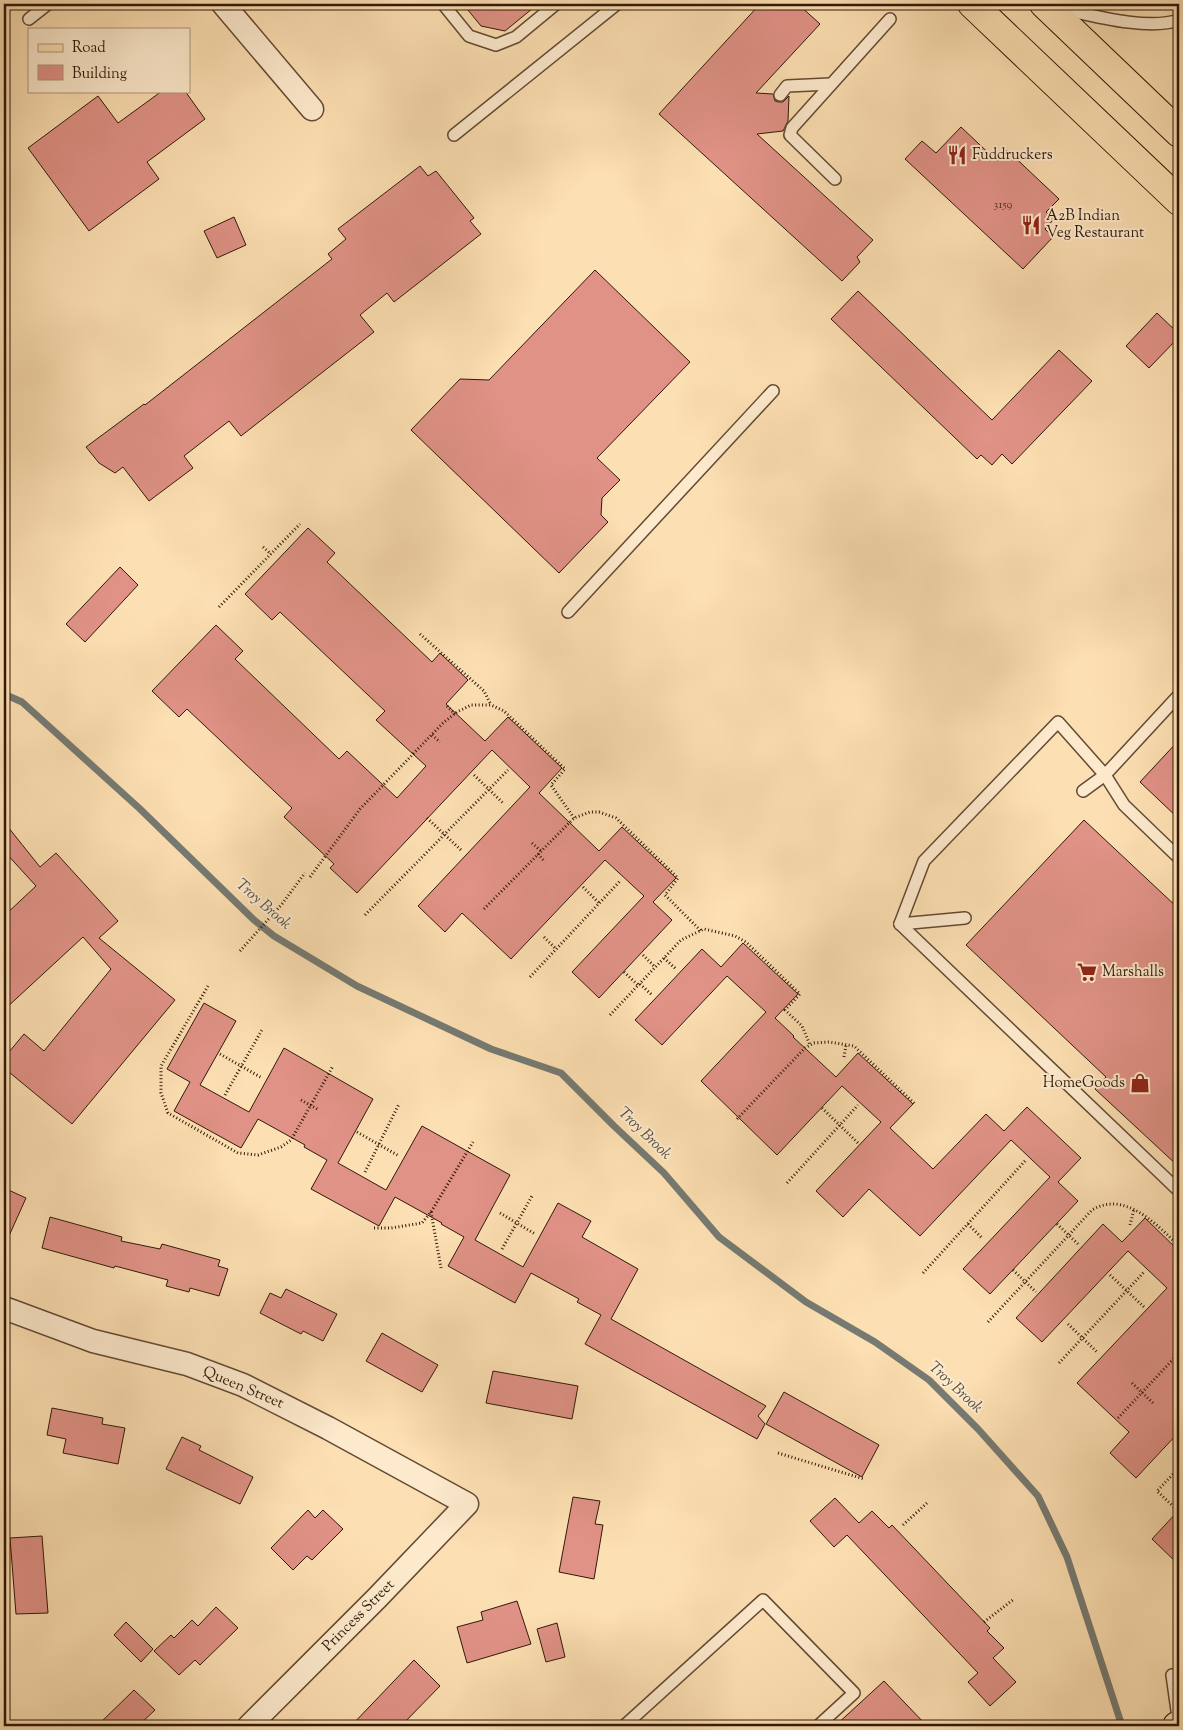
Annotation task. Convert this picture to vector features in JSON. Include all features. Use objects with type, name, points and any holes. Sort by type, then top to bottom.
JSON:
[{"type":"highway","points":[[972,4],[1179,201]]},
{"type":"highway","points":[[1045,5],[1179,133]]},
{"type":"street","points":[[223,4],[312,109]]},
{"type":"street","name":"Queen Street","points":[[4,1308],[93,1340],[186,1364],[243,1385],[328,1428],[467,1504]]},
{"type":"street","name":"Princess Street","points":[[249,1726],[377,1598],[467,1504]]},
{"type":"lane","points":[[29,19],[48,4]]},
{"type":"lane","points":[[443,4],[469,36],[496,45],[516,37],[556,4]]},
{"type":"lane","points":[[454,135],[617,4]]},
{"type":"lane","points":[[1045,5],[1124,21],[1155,23],[1179,20]]},
{"type":"lane","points":[[835,178],[788,133],[890,19]]},
{"type":"lane","points":[[780,95],[788,86],[832,84]]},
{"type":"lane","points":[[568,612],[773,391]]},
{"type":"lane","points":[[1083,791],[1104,775],[1179,695]]},
{"type":"lane","points":[[900,924],[924,861],[1058,722],[1104,775],[1124,805],[1179,858]]},
{"type":"lane","points":[[900,924],[965,918]]},
{"type":"lane","points":[[900,924],[1179,1191]]},
{"type":"lane","points":[[624,1726],[763,1600],[854,1693],[818,1726]]},
{"type":"lane","points":[[1172,1675],[1178,1725]]},
{"type":"path","points":[[219,607],[300,524]]},
{"type":"path","points":[[263,547],[271,554]]},
{"type":"path","points":[[420,634],[484,691],[490,705]]},
{"type":"path","points":[[310,877],[360,809],[432,735],[455,714],[471,705],[490,705],[504,711],[565,769],[552,785],[574,818]]},
{"type":"path","points":[[447,706],[455,714]]},
{"type":"path","points":[[432,735],[440,742]]},
{"type":"path","points":[[365,916],[508,770]]},
{"type":"path","points":[[474,775],[504,804]]},
{"type":"path","points":[[484,910],[574,818],[590,812],[599,812],[616,818],[678,878],[665,895],[701,931]]},
{"type":"path","points":[[427,818],[461,850]]},
{"type":"path","points":[[532,843],[546,862]]},
{"type":"path","points":[[240,951],[282,904],[304,873]]},
{"type":"path","points":[[530,977],[621,880]]},
{"type":"path","points":[[583,887],[599,903]]},
{"type":"path","points":[[610,1015],[681,940],[704,929],[735,936],[746,942],[800,994],[785,1010],[802,1026],[810,1045]]},
{"type":"path","points":[[544,938],[556,949]]},
{"type":"path","points":[[642,955],[655,967]]},
{"type":"path","points":[[664,958],[676,969]]},
{"type":"path","points":[[624,972],[652,995]]},
{"type":"path","points":[[208,986],[161,1066],[162,1093],[168,1113],[238,1153],[258,1155],[281,1147],[291,1140],[333,1066]]},
{"type":"path","points":[[225,1095],[263,1028]]},
{"type":"path","points":[[737,1118],[804,1048],[814,1043],[829,1042],[854,1046],[915,1104]]},
{"type":"path","points":[[844,1057],[846,1045]]},
{"type":"path","points":[[220,1054],[262,1078]]},
{"type":"path","points":[[301,1100],[319,1110]]},
{"type":"path","points":[[365,1172],[398,1104]]},
{"type":"path","points":[[787,1183],[858,1105]]},
{"type":"path","points":[[822,1108],[858,1143]]},
{"type":"path","points":[[357,1132],[399,1156]]},
{"type":"path","points":[[374,1228],[391,1228],[422,1223],[431,1212],[474,1142]]},
{"type":"path","points":[[923,1273],[1025,1161]]},
{"type":"path","points":[[502,1249],[532,1196]]},
{"type":"path","points":[[988,1322],[1092,1210],[1100,1206],[1116,1204],[1148,1216],[1179,1246]]},
{"type":"path","points":[[1130,1225],[1134,1210]]},
{"type":"path","points":[[431,1212],[441,1268]]},
{"type":"path","points":[[500,1213],[536,1234]]},
{"type":"path","points":[[968,1224],[982,1238]]},
{"type":"path","points":[[1057,1224],[1078,1244]]},
{"type":"path","points":[[1013,1270],[1036,1292]]},
{"type":"path","points":[[1059,1363],[1145,1271]]},
{"type":"path","points":[[1110,1275],[1144,1307]]},
{"type":"path","points":[[1068,1324],[1097,1352]]},
{"type":"path","points":[[1118,1418],[1179,1353]]},
{"type":"path","points":[[1132,1383],[1154,1404]]},
{"type":"path","points":[[778,1453],[864,1479]]},
{"type":"path","points":[[1174,1507],[1157,1490],[1179,1468]]},
{"type":"path","points":[[903,1525],[928,1502]]},
{"type":"path","points":[[984,1622],[1014,1600]]},
{"type":"building","points":[[463,4],[538,4],[505,31],[481,26]]},
{"type":"building","points":[[760,4],[798,4],[820,24],[756,93],[773,94],[775,101],[779,102],[783,102],[789,96],[788,121],[783,131],[757,134],[873,240],[857,257],[860,262],[842,281],[659,114]]},
{"type":"building","points":[[161,92],[186,92],[205,119],[147,162],[159,179],[89,231],[28,148],[98,96],[118,123]]},
{"type":"building","points":[[961,127],[997,161],[1007,150],[1059,199],[1046,212],[1054,219],[1045,229],[1053,237],[1023,269],[905,159],[922,141],[936,153]]},
{"type":"building","points":[[420,166],[428,176],[436,171],[474,218],[470,221],[481,234],[394,302],[387,293],[360,315],[374,332],[241,436],[229,421],[184,456],[193,468],[149,501],[123,467],[115,473],[99,463],[86,447],[145,405],[332,259],[328,254],[346,239],[338,229]]},
{"type":"building","points":[[234,217],[246,245],[217,258],[204,231]]},
{"type":"building","points":[[595,270],[690,362],[597,458],[620,480],[602,498],[601,515],[608,522],[559,573],[411,430],[460,379],[489,380]]},
{"type":"building","points":[[858,291],[992,420],[1059,350],[1092,381],[1012,464],[1002,454],[992,465],[981,455],[977,459],[831,319]]},
{"type":"building","points":[[1157,313],[1179,334],[1179,337],[1149,368],[1126,346]]},
{"type":"building","points":[[308,528],[335,553],[327,562],[432,662],[440,653],[468,680],[446,704],[485,741],[508,717],[562,768],[539,793],[599,851],[622,827],[676,878],[653,902],[672,920],[599,998],[572,972],[644,896],[605,860],[511,959],[462,913],[445,932],[418,906],[530,787],[492,750],[357,893],[330,868],[334,864],[284,817],[292,808],[187,709],[179,717],[152,691],[216,625],[243,651],[235,659],[339,759],[347,751],[397,798],[426,766],[376,720],[385,711],[280,612],[272,620],[245,594]]},
{"type":"building","points":[[120,567],[138,585],[85,642],[66,624]]},
{"type":"building","points":[[1179,740],[1179,819],[1140,782]]},
{"type":"building","name":"Marshalls","points":[[1084,820],[1179,909],[1179,1167],[1095,1089],[1106,1077],[966,945]]},
{"type":"building","points":[[4,822],[40,867],[56,853],[118,921],[99,938],[175,1000],[72,1124],[4,1068],[4,1058],[24,1034],[44,1051],[111,969],[83,937],[4,1010],[4,916],[36,886],[4,851]]},
{"type":"building","points":[[743,943],[798,994],[775,1018],[793,1037],[836,1077],[858,1053],[913,1104],[890,1128],[933,1169],[986,1114],[1004,1131],[1027,1107],[1081,1158],[1058,1182],[1078,1201],[990,1294],[963,1269],[1050,1177],[1011,1140],[920,1236],[869,1189],[843,1217],[816,1191],[881,1122],[842,1086],[777,1155],[701,1081],[766,1012],[727,976],[662,1045],[635,1020],[702,949],[721,967]]},
{"type":"building","points":[[204,1003],[236,1021],[200,1085],[249,1112],[284,1048],[373,1099],[338,1163],[386,1190],[422,1126],[510,1175],[475,1240],[523,1267],[558,1203],[591,1221],[582,1237],[638,1269],[611,1319],[766,1406],[758,1416],[765,1424],[757,1439],[585,1344],[601,1315],[577,1302],[579,1299],[531,1273],[515,1303],[448,1266],[464,1237],[442,1223],[395,1197],[379,1226],[311,1189],[327,1160],[304,1147],[305,1145],[258,1119],[241,1148],[174,1111],[190,1082],[167,1069]]},
{"type":"building","points":[[4,1188],[26,1198],[4,1247]]},
{"type":"building","points":[[50,1217],[122,1237],[121,1241],[160,1249],[162,1244],[220,1260],[218,1266],[228,1269],[219,1296],[190,1288],[189,1292],[166,1286],[168,1280],[115,1266],[114,1268],[42,1248]]},
{"type":"building","points":[[1145,1218],[1179,1251],[1179,1432],[1136,1478],[1110,1453],[1129,1432],[1077,1383],[1167,1288],[1128,1251],[1042,1342],[1016,1318],[1103,1224],[1122,1242]]},
{"type":"building","points":[[286,1289],[337,1314],[323,1341],[303,1331],[301,1334],[260,1313],[270,1293],[281,1298]]},
{"type":"building","points":[[382,1333],[438,1365],[422,1392],[366,1361]]},
{"type":"building","points":[[493,1371],[578,1386],[572,1419],[486,1403]]},
{"type":"building","points":[[784,1392],[879,1445],[862,1477],[766,1424]]},
{"type":"building","points":[[52,1408],[103,1418],[102,1424],[125,1428],[118,1464],[63,1453],[66,1439],[47,1435]]},
{"type":"building","points":[[182,1437],[201,1446],[199,1450],[253,1477],[240,1504],[166,1469]]},
{"type":"building","points":[[573,1497],[600,1501],[595,1524],[603,1525],[594,1579],[559,1572]]},
{"type":"building","points":[[835,1498],[859,1523],[872,1511],[889,1528],[892,1525],[990,1628],[987,1631],[1004,1648],[993,1658],[1016,1682],[990,1706],[968,1682],[978,1673],[847,1535],[834,1547],[810,1521]]},
{"type":"building","points":[[308,1510],[315,1518],[323,1510],[343,1529],[312,1560],[307,1556],[293,1570],[271,1548]]},
{"type":"building","points":[[1179,1510],[1179,1565],[1152,1539]]},
{"type":"building","points":[[42,1536],[48,1613],[16,1614],[10,1538]]},
{"type":"building","points":[[517,1601],[531,1644],[467,1663],[457,1627],[483,1620],[481,1612]]},
{"type":"building","points":[[216,1607],[238,1628],[200,1665],[195,1660],[179,1675],[154,1651],[171,1635],[174,1638],[192,1620],[198,1626]]},
{"type":"building","points":[[126,1622],[153,1649],[141,1662],[114,1635]]},
{"type":"building","points":[[557,1623],[565,1657],[546,1662],[537,1629]]},
{"type":"building","points":[[414,1660],[440,1686],[401,1726],[351,1726]]},
{"type":"building","points":[[884,1681],[927,1726],[835,1726]]},
{"type":"building","points":[[134,1690],[155,1710],[138,1726],[97,1726]]},
{"type":"waterway","name":"Troy Brook","points":[[4,694],[22,702],[139,808],[254,920],[274,936],[357,986],[491,1049],[561,1073],[664,1173],[719,1237],[806,1302],[875,1342],[929,1380],[978,1429],[1038,1496],[1067,1557],[1122,1726]]},
{"type":"place","name":"Fuddruckers","points":[[957,155]]},
{"type":"place","name":"A2B Indian Veg Restaurant","points":[[1031,225]]},
{"type":"place","name":"Marshalls","points":[[1087,972]]},
{"type":"place","name":"HomeGoods","points":[[1140,1083]]}]
